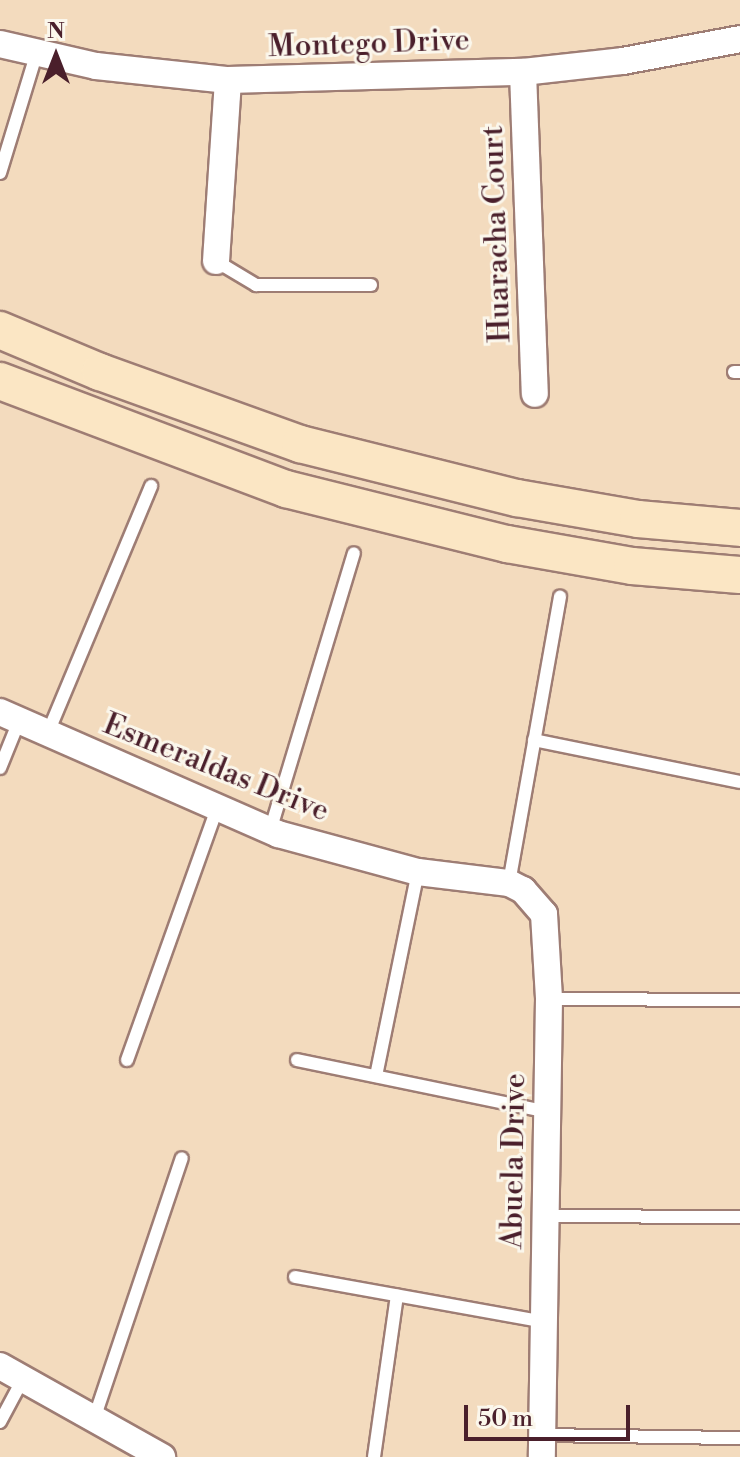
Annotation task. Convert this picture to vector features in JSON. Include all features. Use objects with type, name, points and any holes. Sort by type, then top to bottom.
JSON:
[{"type":"main road","points":[[0,330],[100,372],[314,448],[517,498],[638,519],[740,528]]},
{"type":"main road","points":[[0,381],[286,489],[385,515],[632,566],[740,575]]},
{"type":"street","name":"Montego Drive","points":[[0,44],[96,66],[228,80],[523,72],[623,61],[740,39]]},
{"type":"street","name":"Huaracha Court","points":[[523,72],[535,394]]},
{"type":"street","points":[[216,261],[228,80]]},
{"type":"street","name":"Esmeraldas Drive","points":[[10,717],[270,831],[418,872],[509,883]]},
{"type":"street","name":"Abuela Drive","points":[[509,883],[523,890],[544,914],[549,999],[542,1446]]},
{"type":"street","points":[[11,1372],[162,1457]]},
{"type":"lane","points":[[0,173],[37,52]]},
{"type":"lane","points":[[216,261],[256,285],[371,285]]},
{"type":"lane","points":[[47,735],[151,486]]},
{"type":"lane","points":[[270,831],[354,553]]},
{"type":"lane","points":[[509,883],[560,597]]},
{"type":"lane","points":[[0,768],[10,717]]},
{"type":"lane","points":[[534,740],[740,782]]},
{"type":"lane","points":[[127,1060],[217,808]]},
{"type":"lane","points":[[376,1076],[418,872]]},
{"type":"lane","points":[[549,999],[740,1000]]},
{"type":"lane","points":[[297,1060],[547,1112]]},
{"type":"lane","points":[[94,1419],[182,1158]]},
{"type":"lane","points":[[544,1216],[740,1217]]},
{"type":"lane","points":[[295,1277],[544,1322]]},
{"type":"lane","points":[[374,1457],[397,1296]]},
{"type":"lane","points":[[0,1422],[11,1372]]},
{"type":"lane","points":[[542,1446],[740,1438]]}]
